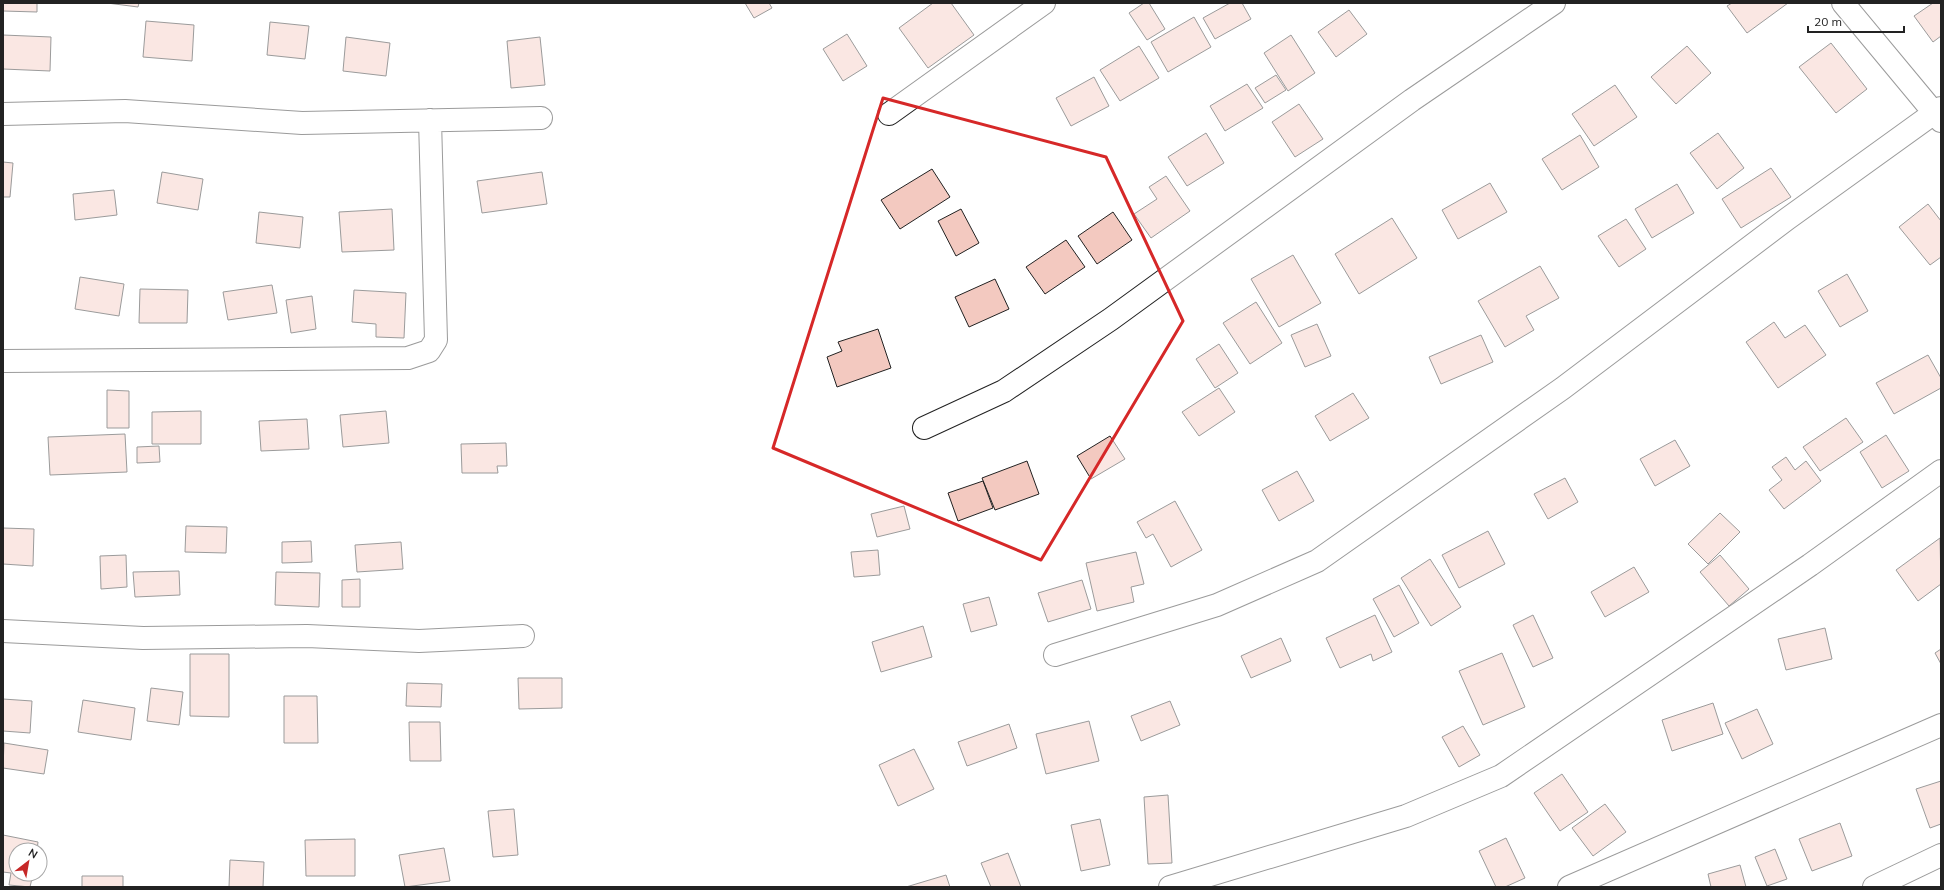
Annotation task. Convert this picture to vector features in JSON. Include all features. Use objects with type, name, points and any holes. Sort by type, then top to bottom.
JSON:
[{"type":"street","points":[[889,114],[1044,3]]},
{"type":"street","points":[[924,428],[1010,387],[1111,318],[1412,100],[1554,3]]},
{"type":"street","points":[[1055,656],[1216,605],[1317,561],[1563,388],[1787,219],[1939,114],[1843,3]]},
{"type":"street","points":[[3,114],[125,111],[302,123],[541,118]]},
{"type":"street","points":[[3,361],[408,358],[429,351],[436,340],[430,120]]},
{"type":"street","points":[[1170,887],[1406,816],[1501,776],[1810,565],[1941,471]]},
{"type":"street","points":[[3,631],[143,638],[308,636],[419,641],[524,636]]},
{"type":"street","points":[[1569,887],[1941,725]]},
{"type":"street","points":[[1874,887],[1941,855]]},
{"type":"highlighted area","points":[[883,98],[1106,157],[1183,321],[1041,560],[773,448]]},
{"type":"building","points":[[3,3],[37,3],[37,12],[3,11]]},
{"type":"building","points":[[107,3],[139,3],[138,7]]},
{"type":"building","points":[[745,3],[769,3],[772,8],[754,18]]},
{"type":"building","points":[[933,3],[951,3],[974,35],[928,68],[899,28]]},
{"type":"building","points":[[1144,3],[1149,3],[1165,29],[1147,40],[1129,13]]},
{"type":"building","points":[[1230,3],[1242,3],[1251,19],[1215,39],[1203,18]]},
{"type":"building","points":[[1732,3],[1788,3],[1747,33],[1727,6]]},
{"type":"building","points":[[1933,3],[1941,3],[1941,36],[1933,42],[1914,16]]},
{"type":"building","points":[[1349,10],[1367,34],[1336,57],[1318,32]]},
{"type":"building","points":[[1194,17],[1211,47],[1168,72],[1151,42]]},
{"type":"building","points":[[146,21],[194,25],[192,61],[143,57]]},
{"type":"building","points":[[270,22],[309,26],[305,59],[267,55]]},
{"type":"building","points":[[847,34],[867,66],[843,81],[823,49]]},
{"type":"building","points":[[3,35],[51,37],[50,71],[3,69]]},
{"type":"building","points":[[1291,35],[1315,73],[1288,91],[1264,53]]},
{"type":"building","points":[[346,37],[390,43],[386,76],[343,71]]},
{"type":"building","points":[[540,37],[545,85],[511,88],[507,41]]},
{"type":"building","points":[[1831,43],[1867,89],[1836,113],[1799,67]]},
{"type":"building","points":[[1139,46],[1159,78],[1120,101],[1100,70]]},
{"type":"building","points":[[1687,46],[1711,73],[1676,104],[1651,77]]},
{"type":"building","points":[[1276,75],[1286,90],[1265,103],[1255,88]]},
{"type":"building","points":[[1094,77],[1109,106],[1071,126],[1056,98]]},
{"type":"building","points":[[1247,84],[1263,108],[1225,131],[1210,106]]},
{"type":"building","points":[[1615,85],[1637,117],[1594,146],[1572,114]]},
{"type":"building","points":[[1299,104],[1323,139],[1295,157],[1272,122]]},
{"type":"building","points":[[1206,133],[1224,163],[1187,186],[1168,157]]},
{"type":"building","points":[[1718,133],[1744,168],[1717,189],[1690,153]]},
{"type":"building","points":[[1580,135],[1599,167],[1562,190],[1542,159]]},
{"type":"building","points":[[3,162],[13,163],[10,197],[3,197]]},
{"type":"building","points":[[1771,168],[1791,197],[1741,228],[1722,199]]},
{"type":"building","points":[[932,169],[950,197],[900,229],[881,200]]},
{"type":"building","points":[[162,172],[203,179],[198,210],[157,203]]},
{"type":"building","points":[[542,172],[547,204],[482,213],[477,181]]},
{"type":"building","points":[[1166,176],[1190,211],[1151,238],[1134,214],[1157,199],[1149,187]]},
{"type":"building","points":[[1490,183],[1507,212],[1458,239],[1442,210]]},
{"type":"building","points":[[1677,184],[1694,213],[1652,238],[1635,209]]},
{"type":"building","points":[[114,190],[117,215],[75,220],[73,194]]},
{"type":"building","points":[[1928,204],[1941,221],[1941,257],[1930,265],[1899,227]]},
{"type":"building","points":[[392,209],[394,250],[342,252],[339,212]]},
{"type":"building","points":[[961,209],[979,243],[956,256],[938,221]]},
{"type":"building","points":[[259,212],[303,217],[300,248],[256,243]]},
{"type":"building","points":[[1113,212],[1132,240],[1097,264],[1078,236]]},
{"type":"building","points":[[1392,218],[1417,258],[1359,294],[1335,254]]},
{"type":"building","points":[[1626,219],[1646,249],[1619,267],[1598,236]]},
{"type":"building","points":[[1066,240],[1085,267],[1045,294],[1026,267]]},
{"type":"building","points":[[1293,255],[1321,303],[1279,327],[1251,279]]},
{"type":"building","points":[[1540,266],[1559,298],[1526,316],[1534,330],[1505,347],[1478,301]]},
{"type":"building","points":[[1847,274],[1868,311],[1840,327],[1818,291]]},
{"type":"building","points":[[80,277],[124,284],[119,316],[75,309]]},
{"type":"building","points":[[995,279],[1009,309],[969,327],[955,297]]},
{"type":"building","points":[[272,285],[277,313],[228,320],[223,292]]},
{"type":"building","points":[[140,289],[188,290],[187,323],[139,323]]},
{"type":"building","points":[[354,290],[406,293],[404,338],[376,337],[376,324],[352,322]]},
{"type":"building","points":[[312,296],[316,329],[291,333],[286,300]]},
{"type":"building","points":[[1256,302],[1282,343],[1250,364],[1223,323]]},
{"type":"building","points":[[1774,322],[1785,338],[1805,325],[1826,355],[1778,388],[1746,342]]},
{"type":"building","points":[[1317,324],[1331,356],[1305,367],[1291,335]]},
{"type":"building","points":[[878,329],[891,368],[837,387],[827,357],[842,351],[838,342]]},
{"type":"building","points":[[1481,335],[1493,362],[1441,384],[1429,357]]},
{"type":"building","points":[[1219,344],[1238,373],[1215,388],[1196,359]]},
{"type":"building","points":[[1928,355],[1941,378],[1941,388],[1894,414],[1876,383]]},
{"type":"building","points":[[1219,388],[1235,412],[1199,436],[1182,412]]},
{"type":"building","points":[[107,390],[129,391],[129,428],[107,428]]},
{"type":"building","points":[[1353,393],[1369,418],[1330,441],[1315,416]]},
{"type":"building","points":[[201,411],[201,444],[152,444],[152,412]]},
{"type":"building","points":[[386,411],[389,443],[343,447],[340,415]]},
{"type":"building","points":[[1846,418],[1863,442],[1820,471],[1803,447]]},
{"type":"building","points":[[307,419],[309,449],[261,451],[259,421]]},
{"type":"building","points":[[125,434],[127,472],[50,475],[48,437]]},
{"type":"building","points":[[1886,435],[1909,471],[1882,488],[1860,452]]},
{"type":"building","points":[[1110,436],[1125,459],[1091,479],[1077,456]]},
{"type":"building","points":[[1675,440],[1690,466],[1655,486],[1640,459]]},
{"type":"building","points":[[506,443],[507,466],[497,466],[498,473],[462,473],[461,444]]},
{"type":"building","points":[[159,446],[160,462],[137,463],[137,447]]},
{"type":"building","points":[[1786,457],[1795,470],[1806,461],[1821,481],[1784,509],[1769,490],[1782,480],[1772,467]]},
{"type":"building","points":[[1027,461],[1039,494],[995,510],[982,478]]},
{"type":"building","points":[[1297,471],[1314,501],[1279,521],[1262,490]]},
{"type":"building","points":[[1565,478],[1578,502],[1548,519],[1534,494]]},
{"type":"building","points":[[983,481],[993,508],[958,521],[948,493]]},
{"type":"building","points":[[1175,501],[1202,550],[1171,567],[1153,534],[1146,538],[1137,522]]},
{"type":"building","points":[[904,506],[910,529],[877,537],[871,514]]},
{"type":"building","points":[[1720,513],[1740,532],[1708,564],[1688,544]]},
{"type":"building","points":[[186,526],[227,527],[226,553],[185,552]]},
{"type":"building","points":[[3,528],[34,529],[33,566],[3,564]]},
{"type":"building","points":[[1488,531],[1505,564],[1459,588],[1442,555]]},
{"type":"building","points":[[1940,538],[1941,584],[1918,601],[1896,570]]},
{"type":"building","points":[[311,541],[312,562],[282,563],[282,542]]},
{"type":"building","points":[[401,542],[403,569],[357,572],[355,545]]},
{"type":"building","points":[[878,550],[880,575],[854,577],[851,552]]},
{"type":"building","points":[[1136,552],[1144,584],[1131,587],[1134,602],[1097,611],[1086,563]]},
{"type":"building","points":[[126,555],[127,587],[101,589],[100,556]]},
{"type":"building","points":[[1720,555],[1749,589],[1729,606],[1700,572]]},
{"type":"building","points":[[1430,559],[1461,607],[1431,626],[1401,578]]},
{"type":"building","points":[[1634,567],[1649,592],[1605,617],[1591,592]]},
{"type":"building","points":[[179,571],[180,595],[135,597],[133,572]]},
{"type":"building","points":[[276,572],[320,573],[319,607],[275,605]]},
{"type":"building","points":[[360,579],[360,607],[342,607],[342,580]]},
{"type":"building","points":[[1082,580],[1091,609],[1048,622],[1038,593]]},
{"type":"building","points":[[1399,585],[1419,623],[1394,637],[1373,599]]},
{"type":"building","points":[[989,597],[997,625],[971,632],[963,604]]},
{"type":"building","points":[[1375,615],[1392,652],[1373,661],[1371,654],[1340,668],[1326,638]]},
{"type":"building","points":[[1533,615],[1553,658],[1533,667],[1513,625]]},
{"type":"building","points":[[923,626],[932,657],[881,672],[872,642]]},
{"type":"building","points":[[1825,628],[1832,659],[1786,670],[1778,639]]},
{"type":"building","points":[[1281,638],[1291,661],[1251,678],[1241,656]]},
{"type":"building","points":[[1941,649],[1941,664],[1935,653]]},
{"type":"building","points":[[1502,653],[1525,707],[1483,725],[1459,671]]},
{"type":"building","points":[[190,654],[229,654],[229,717],[190,716]]},
{"type":"building","points":[[518,678],[562,678],[562,708],[519,709]]},
{"type":"building","points":[[407,683],[442,684],[441,707],[406,706]]},
{"type":"building","points":[[151,688],[183,692],[179,725],[147,721]]},
{"type":"building","points":[[284,696],[317,696],[318,743],[284,743]]},
{"type":"building","points":[[3,699],[32,701],[30,733],[3,731]]},
{"type":"building","points":[[83,700],[135,708],[131,740],[78,732]]},
{"type":"building","points":[[1170,701],[1180,725],[1141,741],[1131,716]]},
{"type":"building","points":[[1713,703],[1723,734],[1672,751],[1662,720]]},
{"type":"building","points":[[1757,709],[1773,744],[1742,759],[1725,723]]},
{"type":"building","points":[[1089,721],[1099,761],[1046,774],[1036,734]]},
{"type":"building","points":[[409,722],[440,722],[441,761],[410,761]]},
{"type":"building","points":[[1009,724],[1017,748],[967,766],[958,742]]},
{"type":"building","points":[[1463,726],[1480,755],[1459,767],[1442,737]]},
{"type":"building","points":[[4,743],[48,750],[44,774],[3,768]]},
{"type":"building","points":[[914,749],[934,789],[898,806],[879,765]]},
{"type":"building","points":[[1562,774],[1588,812],[1560,831],[1534,793]]},
{"type":"building","points":[[1941,781],[1941,824],[1930,828],[1916,789]]},
{"type":"building","points":[[1168,795],[1172,863],[1148,864],[1144,797]]},
{"type":"building","points":[[1605,804],[1626,832],[1593,856],[1572,828]]},
{"type":"building","points":[[514,809],[518,855],[493,857],[488,811]]},
{"type":"building","points":[[1100,819],[1110,865],[1081,871],[1071,825]]},
{"type":"building","points":[[1840,823],[1852,856],[1812,871],[1799,839]]},
{"type":"building","points":[[3,835],[38,842],[8,842],[8,873],[3,872]]},
{"type":"building","points":[[1506,838],[1525,878],[1505,887],[1496,887],[1479,851]]},
{"type":"building","points":[[355,839],[355,876],[306,876],[305,840]]},
{"type":"building","points":[[444,848],[450,881],[405,887],[399,855]]},
{"type":"building","points":[[1775,849],[1787,879],[1767,886],[1755,857]]},
{"type":"building","points":[[1008,853],[1021,887],[991,887],[981,863]]},
{"type":"building","points":[[230,860],[264,862],[263,887],[229,887]]},
{"type":"building","points":[[1740,865],[1746,887],[1711,887],[1708,874]]},
{"type":"building","points":[[946,875],[950,887],[906,887]]},
{"type":"building","points":[[82,876],[123,876],[123,887],[82,887]]},
{"type":"building","points":[[10,882],[31,882],[30,887],[9,885]]}]
